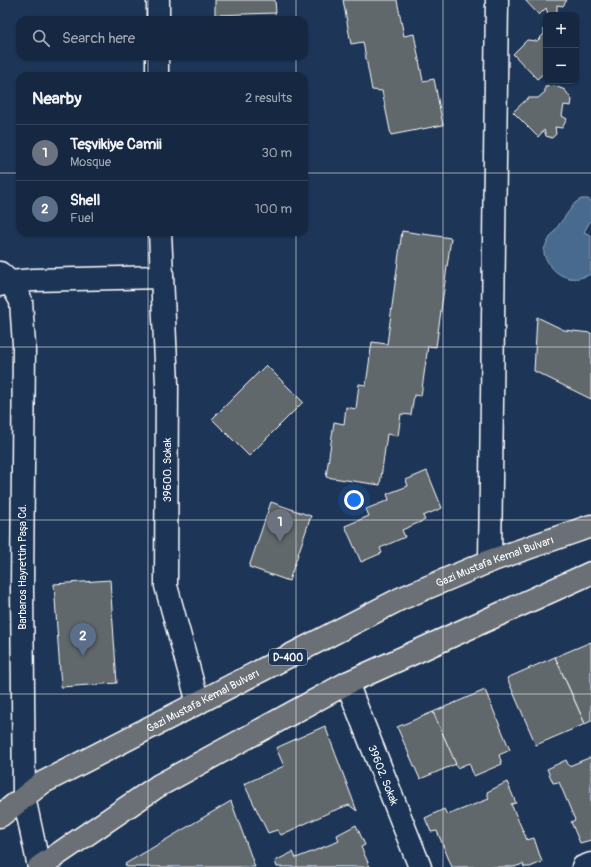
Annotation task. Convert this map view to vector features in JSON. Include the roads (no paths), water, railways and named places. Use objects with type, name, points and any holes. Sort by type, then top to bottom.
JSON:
[{"type":"highway","name":"Gazi Mustafa Kemal Bulvarı","points":[[0,816],[42,783],[400,599],[490,562],[591,526]]},
{"type":"highway","points":[[39,867],[158,786],[347,683],[591,573]]},
{"type":"street","points":[[158,0],[158,16]]},
{"type":"street","points":[[490,562],[497,0]]},
{"type":"street","points":[[157,60],[157,72]]},
{"type":"street","name":"39600. Sokak","points":[[160,236],[167,384],[166,586],[198,703]]},
{"type":"street","points":[[3,280],[162,277]]},
{"type":"street","name":"Barbaros Hayrettin Paşa Cd.","points":[[3,280],[21,301],[24,345],[22,589],[24,797],[39,867]]},
{"type":"street","name":"39602. Sokak","points":[[347,683],[420,867]]},
{"type":"street","points":[[583,867],[591,864]]},
{"type":"water","points":[[581,199],[588,199],[591,201],[591,220],[584,232],[591,235],[591,274],[579,278],[568,278],[554,270],[544,254],[544,250],[558,226],[575,203]]},
{"type":"place","name":"Teşvikiye Camii","points":[[280,542]]},
{"type":"place","name":"Shell","points":[[83,656]]}]
